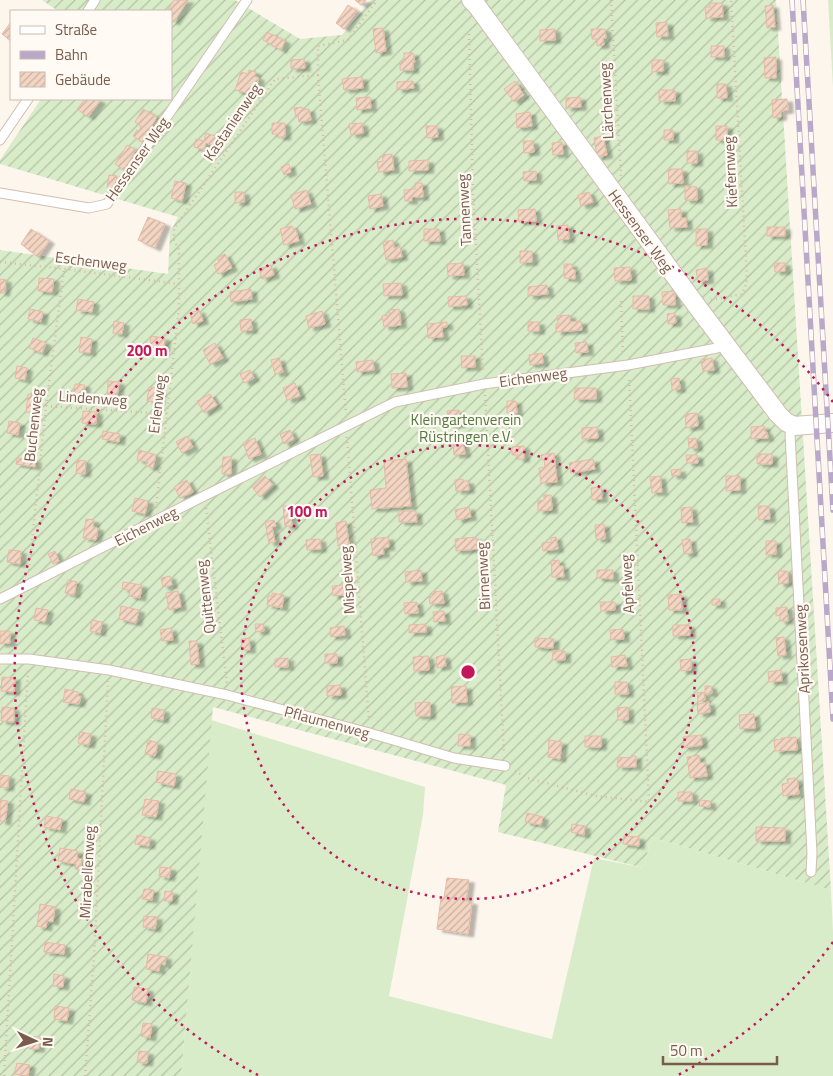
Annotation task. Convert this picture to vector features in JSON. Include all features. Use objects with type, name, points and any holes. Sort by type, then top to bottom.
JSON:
[{"type":"street","name":"Hessenser Weg","points":[[471,0],[724,343],[778,414],[786,422],[794,426]]},
{"type":"street","points":[[794,426],[833,423]]},
{"type":"lane","name":"Hessenser Weg","points":[[0,193],[89,208],[107,204],[246,0]]},
{"type":"lane","points":[[0,140],[27,100]]},
{"type":"lane","name":"Eichenweg","points":[[0,599],[395,402],[484,384],[626,364],[717,348],[724,343]]},
{"type":"lane","name":"Aprikosenweg","points":[[794,426],[790,434],[812,853],[811,872]]},
{"type":"lane","name":"Pflaumenweg","points":[[0,659],[29,659],[109,670],[226,695],[366,732],[454,758],[505,766]]},
{"type":"path","points":[[347,427],[318,75],[318,46],[348,40],[377,0]]},
{"type":"path","name":"Lärchenweg","points":[[611,0],[622,189],[617,198]]},
{"type":"path","name":"Kiefernweg","points":[[696,306],[704,302],[742,294],[746,288],[747,278],[731,0]]},
{"type":"path","name":"Tannenweg","points":[[469,34],[473,191],[484,384]]},
{"type":"path","name":"Kastanienweg","points":[[174,229],[275,79],[318,75]]},
{"type":"path","name":"Erlenweg","points":[[154,522],[180,309],[179,250],[174,240],[174,229]]},
{"type":"path","name":"Eschenweg","points":[[0,262],[64,268],[179,284]]},
{"type":"path","name":"Buchenweg","points":[[30,584],[29,574],[46,406],[64,268]]},
{"type":"path","name":"Apfelweg","points":[[505,766],[527,778],[596,796],[649,802],[621,301]]},
{"type":"path","name":"Birnenweg","points":[[484,384],[505,766]]},
{"type":"path","name":"Lindenweg","points":[[46,406],[167,414]]},
{"type":"path","name":"Mispelweg","points":[[347,427],[369,720],[366,732]]},
{"type":"path","name":"Quittenweg","points":[[204,496],[228,689],[226,695]]},
{"type":"path","points":[[4,1076],[29,659]]},
{"type":"path","name":"Mirabellenweg","points":[[85,1076],[94,957],[109,670]]},
{"type":"green space","name":"Kleingartenverein Rüstringen e.V.","points":[[42,0],[235,0],[300,39],[342,35],[371,0],[776,0],[831,890],[651,837],[644,868],[498,832],[506,785],[213,707],[181,1076],[0,1076],[0,250],[168,274],[170,233],[178,217],[0,164],[0,160],[40,100],[172,100],[172,10],[57,10]]},
{"type":"green space","points":[[828,0],[833,0],[833,87]]},
{"type":"green space","points":[[211,720],[425,787],[423,815],[389,996],[552,1039],[594,858],[644,868],[651,837],[831,890],[833,933],[833,1076],[181,1076]]},
{"type":"building","points":[[174,0],[188,0],[174,22],[172,21],[172,10],[168,10]]},
{"type":"building","points":[[355,0],[366,0],[361,5]]},
{"type":"building","points":[[710,3],[722,3],[723,17],[706,18],[705,7],[710,7]]},
{"type":"building","points":[[348,5],[357,11],[344,29],[336,23]]},
{"type":"building","points":[[773,5],[775,27],[767,28],[765,6]]},
{"type":"building","points":[[667,22],[668,36],[657,37],[656,23]]},
{"type":"building","points":[[10,23],[10,40],[2,34]]},
{"type":"building","points":[[383,28],[386,51],[376,53],[373,29]]},
{"type":"building","points":[[555,29],[555,40],[540,41],[540,30]]},
{"type":"building","points":[[591,29],[605,29],[606,38],[603,38],[604,45],[597,46],[597,39],[592,39]]},
{"type":"building","points":[[267,32],[285,41],[281,50],[263,40]]},
{"type":"building","points":[[711,46],[724,46],[724,57],[711,57]]},
{"type":"building","points":[[404,53],[413,53],[415,62],[413,62],[413,70],[400,70],[400,62],[404,61]]},
{"type":"building","points":[[776,57],[776,78],[765,78],[764,58]]},
{"type":"building","points":[[304,59],[305,68],[291,69],[291,60]]},
{"type":"building","points":[[652,60],[663,60],[663,71],[652,72]]},
{"type":"building","points":[[249,70],[256,72],[254,76],[259,78],[254,95],[235,90],[241,72],[248,74]]},
{"type":"building","points":[[362,77],[363,88],[344,90],[342,79]]},
{"type":"building","points":[[413,81],[414,88],[397,90],[397,82]]},
{"type":"building","points":[[515,81],[524,95],[514,102],[504,89]]},
{"type":"building","points":[[717,84],[726,84],[727,98],[717,98]]},
{"type":"building","points":[[659,90],[675,90],[675,101],[659,101]]},
{"type":"building","points":[[370,97],[371,108],[357,110],[356,98]]},
{"type":"building","points":[[580,97],[581,107],[566,108],[566,98]]},
{"type":"building","points":[[787,99],[788,110],[781,111],[781,117],[773,118],[772,100]]},
{"type":"building","points":[[84,100],[100,101],[88,117],[77,109]]},
{"type":"building","points":[[302,107],[303,110],[309,109],[311,120],[299,122],[294,108]]},
{"type":"building","points":[[143,109],[157,117],[142,142],[133,136],[137,130],[139,131],[141,126],[135,122]]},
{"type":"building","points":[[530,112],[532,126],[517,128],[516,114]]},
{"type":"building","points":[[272,123],[285,123],[285,137],[278,137],[278,134],[272,134]]},
{"type":"building","points":[[362,123],[363,133],[351,135],[349,124]]},
{"type":"building","points":[[426,126],[437,126],[438,137],[427,138]]},
{"type":"building","points":[[716,126],[727,126],[727,140],[716,140]]},
{"type":"building","points":[[664,130],[673,130],[673,140],[664,140]]},
{"type":"building","points":[[206,133],[215,136],[213,145],[206,143],[204,150],[194,147],[196,139],[204,141]]},
{"type":"building","points":[[603,136],[607,155],[597,157],[594,138]]},
{"type":"building","points":[[523,141],[533,141],[534,152],[524,153]]},
{"type":"building","points":[[562,142],[563,154],[553,155],[552,143]]},
{"type":"building","points":[[127,145],[136,150],[124,170],[115,164]]},
{"type":"building","points":[[687,151],[697,151],[697,163],[687,163]]},
{"type":"building","points":[[392,154],[394,170],[379,172],[377,162],[383,161],[382,155]]},
{"type":"building","points":[[428,160],[428,170],[409,171],[409,161]]},
{"type":"building","points":[[289,164],[291,172],[284,175],[281,167]]},
{"type":"building","points":[[668,169],[682,169],[683,183],[669,184]]},
{"type":"building","points":[[536,171],[536,180],[524,181],[523,172]]},
{"type":"building","points":[[109,175],[117,176],[115,188],[107,188]]},
{"type":"building","points":[[175,181],[186,183],[182,201],[171,198]]},
{"type":"building","points":[[415,183],[422,183],[423,197],[412,197],[412,201],[405,201],[404,190],[415,189]]},
{"type":"building","points":[[685,186],[697,187],[697,200],[685,200]]},
{"type":"building","points":[[306,190],[311,204],[295,209],[291,195]]},
{"type":"building","points":[[235,192],[244,192],[244,202],[235,203]]},
{"type":"building","points":[[589,192],[593,202],[581,206],[578,195]]},
{"type":"building","points":[[381,194],[383,206],[370,209],[368,196]]},
{"type":"building","points":[[535,209],[536,221],[519,222],[518,210]]},
{"type":"building","points":[[681,209],[681,218],[686,218],[687,227],[670,228],[668,210]]},
{"type":"building","points":[[148,217],[165,224],[155,248],[138,240]]},
{"type":"building","points":[[568,225],[569,239],[558,240],[557,226]]},
{"type":"building","points":[[292,226],[296,230],[299,241],[284,245],[280,229]]},
{"type":"building","points":[[767,227],[785,227],[785,236],[767,236]]},
{"type":"building","points":[[31,229],[49,241],[38,257],[21,244]]},
{"type":"building","points":[[424,229],[439,229],[440,241],[424,241]]},
{"type":"building","points":[[696,229],[707,229],[707,245],[696,246]]},
{"type":"building","points":[[393,240],[394,248],[400,247],[402,257],[386,260],[383,242]]},
{"type":"building","points":[[520,251],[532,251],[532,262],[520,263]]},
{"type":"building","points":[[225,254],[232,268],[218,274],[214,265],[219,262],[217,258]]},
{"type":"building","points":[[463,263],[464,275],[448,276],[447,264]]},
{"type":"building","points":[[774,263],[785,263],[785,271],[775,272]]},
{"type":"building","points":[[564,264],[572,264],[572,269],[575,270],[575,279],[564,278]]},
{"type":"building","points":[[271,265],[274,275],[262,279],[259,269]]},
{"type":"building","points":[[630,267],[631,280],[615,281],[614,268]]},
{"type":"building","points":[[707,268],[708,280],[698,282],[696,270]]},
{"type":"building","points":[[39,278],[54,279],[52,292],[38,291]]},
{"type":"building","points":[[0,279],[6,280],[4,293],[0,293]]},
{"type":"building","points":[[401,283],[402,295],[384,296],[383,284]]},
{"type":"building","points":[[547,285],[548,294],[528,296],[528,287]]},
{"type":"building","points":[[251,289],[252,299],[231,302],[230,292]]},
{"type":"building","points":[[675,291],[675,305],[663,305],[662,292]]},
{"type":"building","points":[[466,296],[467,305],[449,307],[448,297]]},
{"type":"building","points":[[633,296],[649,296],[649,309],[633,309]]},
{"type":"building","points":[[78,299],[94,302],[92,312],[76,310]]},
{"type":"building","points":[[30,309],[43,312],[41,322],[28,319]]},
{"type":"building","points":[[399,309],[401,325],[384,327],[382,316],[390,315],[389,310]]},
{"type":"building","points":[[199,310],[203,321],[193,324],[190,313]]},
{"type":"building","points":[[322,311],[325,324],[309,328],[306,316]]},
{"type":"building","points":[[675,313],[676,323],[668,324],[667,314]]},
{"type":"building","points":[[570,315],[570,322],[581,321],[582,330],[556,332],[557,316]]},
{"type":"building","points":[[251,319],[252,330],[241,331],[240,320]]},
{"type":"building","points":[[114,321],[124,323],[122,334],[113,333]]},
{"type":"building","points":[[447,322],[447,327],[442,327],[443,337],[428,338],[427,324]]},
{"type":"building","points":[[528,322],[539,322],[539,331],[528,331]]},
{"type":"building","points":[[151,336],[165,338],[164,349],[150,347]]},
{"type":"building","points":[[81,337],[92,339],[90,353],[79,352]]},
{"type":"building","points":[[33,338],[46,343],[42,353],[29,348]]},
{"type":"building","points":[[587,342],[588,352],[576,353],[575,343]]},
{"type":"building","points":[[215,343],[223,358],[210,364],[203,350]]},
{"type":"building","points":[[542,353],[543,363],[530,365],[529,355]]},
{"type":"building","points":[[461,356],[475,356],[475,367],[462,368]]},
{"type":"building","points":[[279,358],[283,372],[275,374],[271,360]]},
{"type":"building","points":[[712,358],[714,370],[703,371],[701,360]]},
{"type":"building","points":[[373,360],[374,370],[357,372],[356,362]]},
{"type":"building","points":[[17,366],[27,368],[25,380],[15,378]]},
{"type":"building","points":[[250,370],[254,378],[244,383],[240,374]]},
{"type":"building","points":[[406,373],[407,387],[392,388],[391,374]]},
{"type":"building","points":[[679,378],[680,389],[672,390],[671,379]]},
{"type":"building","points":[[108,381],[119,382],[117,398],[107,397]]},
{"type":"building","points":[[295,383],[300,396],[287,400],[283,388]]},
{"type":"building","points":[[75,384],[85,385],[84,397],[73,396]]},
{"type":"building","points":[[149,387],[160,389],[159,402],[147,401]]},
{"type":"building","points":[[575,388],[596,388],[596,399],[574,399]]},
{"type":"building","points":[[28,394],[36,395],[34,413],[26,412]]},
{"type":"building","points":[[210,394],[217,405],[204,413],[197,401]]},
{"type":"building","points":[[507,401],[516,401],[517,413],[507,413]]},
{"type":"building","points":[[459,410],[461,424],[449,425],[447,411]]},
{"type":"building","points":[[83,411],[97,412],[96,424],[82,423]]},
{"type":"building","points":[[697,413],[698,426],[686,428],[685,414]]},
{"type":"building","points":[[9,421],[20,423],[18,435],[7,433]]},
{"type":"building","points":[[764,426],[768,438],[751,439],[751,427]]},
{"type":"building","points":[[597,427],[598,438],[582,439],[582,428]]},
{"type":"building","points":[[290,430],[294,439],[284,444],[280,434]]},
{"type":"building","points":[[103,431],[120,434],[119,442],[102,439]]},
{"type":"building","points":[[187,436],[193,447],[182,453],[176,442]]},
{"type":"building","points":[[255,438],[261,454],[249,459],[243,443]]},
{"type":"building","points":[[696,438],[697,448],[689,448],[688,439]]},
{"type":"building","points":[[463,440],[465,454],[454,455],[453,441]]},
{"type":"building","points":[[524,446],[524,459],[518,459],[518,455],[512,455],[512,447]]},
{"type":"building","points":[[139,450],[156,455],[153,468],[146,466],[148,462],[137,460]]},
{"type":"building","points":[[554,453],[557,482],[541,483],[539,468],[545,467],[541,455]]},
{"type":"building","points":[[320,454],[323,476],[313,477],[310,455]]},
{"type":"building","points":[[757,454],[772,454],[772,464],[757,464]]},
{"type":"building","points":[[686,455],[697,455],[698,463],[687,463]]},
{"type":"building","points":[[223,457],[231,457],[231,474],[222,474]]},
{"type":"building","points":[[17,458],[36,460],[35,467],[16,464]]},
{"type":"building","points":[[406,459],[411,506],[372,509],[370,490],[386,488],[384,461]]},
{"type":"building","points":[[593,459],[595,469],[571,473],[569,463]]},
{"type":"building","points":[[77,460],[86,461],[85,474],[76,473]]},
{"type":"building","points":[[680,469],[680,475],[672,476],[671,470]]},
{"type":"building","points":[[265,476],[273,485],[260,497],[252,487]]},
{"type":"building","points":[[660,476],[662,492],[652,493],[650,477]]},
{"type":"building","points":[[726,476],[740,476],[740,490],[726,491]]},
{"type":"building","points":[[463,479],[463,481],[468,481],[469,490],[456,491],[455,480]]},
{"type":"building","points":[[187,480],[193,492],[180,498],[174,487]]},
{"type":"building","points":[[601,487],[602,499],[592,500],[591,488]]},
{"type":"building","points":[[544,495],[551,495],[552,510],[538,511],[538,501],[544,500]]},
{"type":"building","points":[[135,498],[148,501],[145,514],[132,511]]},
{"type":"building","points":[[283,506],[290,506],[292,526],[285,526]]},
{"type":"building","points":[[758,506],[769,506],[770,519],[759,520]]},
{"type":"building","points":[[469,507],[471,517],[457,520],[455,510]]},
{"type":"building","points":[[691,507],[693,522],[682,523],[681,508]]},
{"type":"building","points":[[399,511],[416,511],[417,522],[399,522]]},
{"type":"building","points":[[86,519],[94,520],[93,527],[98,528],[96,540],[83,538]]},
{"type":"building","points":[[274,520],[276,526],[272,527],[275,542],[269,543],[265,522]]},
{"type":"building","points":[[346,521],[349,545],[338,546],[336,523]]},
{"type":"building","points":[[604,524],[605,539],[596,539],[595,525]]},
{"type":"building","points":[[388,537],[389,547],[383,548],[384,554],[373,556],[371,539]]},
{"type":"building","points":[[476,537],[477,549],[456,551],[455,539]]},
{"type":"building","points":[[556,537],[558,549],[543,551],[542,543],[551,542],[551,538]]},
{"type":"building","points":[[320,539],[321,549],[307,550],[306,540]]},
{"type":"building","points":[[690,539],[692,553],[684,554],[682,540]]},
{"type":"building","points":[[766,541],[776,541],[776,554],[766,555]]},
{"type":"building","points":[[9,550],[21,551],[20,564],[7,562]]},
{"type":"building","points":[[55,551],[59,561],[53,564],[48,554]]},
{"type":"building","points":[[559,560],[559,566],[563,566],[564,577],[552,577],[551,561]]},
{"type":"building","points":[[421,570],[422,581],[406,582],[405,572]]},
{"type":"building","points":[[597,570],[613,570],[613,579],[597,578]]},
{"type":"building","points":[[778,571],[788,571],[788,583],[779,584]]},
{"type":"building","points":[[170,576],[172,585],[163,587],[161,578]]},
{"type":"building","points":[[68,580],[77,582],[74,595],[65,593]]},
{"type":"building","points":[[123,582],[142,585],[140,598],[129,596],[130,590],[122,589]]},
{"type":"building","points":[[343,585],[344,595],[333,596],[332,586]]},
{"type":"building","points":[[178,591],[181,607],[169,610],[166,593]]},
{"type":"building","points":[[442,591],[444,603],[430,604],[429,597],[432,596],[432,592]]},
{"type":"building","points":[[272,593],[284,595],[282,608],[267,605],[268,596],[272,596]]},
{"type":"building","points":[[681,594],[682,610],[669,610],[668,595]]},
{"type":"building","points":[[712,599],[720,599],[720,605],[712,605]]},
{"type":"building","points":[[417,602],[418,613],[405,614],[404,603]]},
{"type":"building","points":[[600,602],[615,602],[615,610],[601,611]]},
{"type":"building","points":[[121,606],[139,610],[136,623],[119,619]]},
{"type":"building","points":[[787,607],[788,621],[780,621],[780,615],[776,616],[776,608]]},
{"type":"building","points":[[36,608],[48,610],[45,622],[34,620]]},
{"type":"building","points":[[444,611],[445,621],[434,622],[433,612]]},
{"type":"building","points":[[92,620],[102,622],[100,633],[90,631]]},
{"type":"building","points":[[255,624],[263,624],[264,631],[256,632]]},
{"type":"building","points":[[426,624],[426,632],[409,633],[409,625]]},
{"type":"building","points":[[673,625],[689,625],[690,635],[673,636]]},
{"type":"building","points":[[344,626],[345,635],[331,637],[330,628]]},
{"type":"building","points":[[171,628],[173,640],[162,641],[160,630]]},
{"type":"building","points":[[623,629],[624,639],[611,640],[610,630]]},
{"type":"building","points":[[0,631],[10,631],[10,643],[0,644]]},
{"type":"building","points":[[784,637],[786,655],[778,656],[776,638]]},
{"type":"building","points":[[249,638],[250,650],[242,650],[241,639]]},
{"type":"building","points":[[535,638],[554,639],[553,648],[535,647]]},
{"type":"building","points":[[189,641],[197,641],[199,664],[191,665]]},
{"type":"building","points":[[553,651],[565,651],[565,660],[552,660]]},
{"type":"building","points":[[325,654],[337,654],[337,663],[325,663]]},
{"type":"building","points":[[444,655],[446,666],[437,668],[436,657]]},
{"type":"building","points":[[625,655],[627,666],[612,667],[611,657]]},
{"type":"building","points":[[428,656],[429,670],[414,671],[413,657]]},
{"type":"building","points":[[288,658],[288,667],[275,667],[275,659]]},
{"type":"building","points":[[691,659],[691,670],[681,671],[680,660]]},
{"type":"building","points":[[781,670],[782,681],[769,682],[768,672]]},
{"type":"building","points":[[2,677],[15,678],[14,692],[1,691]]},
{"type":"building","points":[[615,682],[627,682],[628,694],[615,694]]},
{"type":"building","points":[[340,685],[341,695],[327,696],[327,686]]},
{"type":"building","points":[[466,686],[467,702],[452,703],[451,687]]},
{"type":"building","points":[[705,686],[711,686],[712,693],[705,694]]},
{"type":"building","points":[[65,689],[78,692],[78,696],[81,696],[79,704],[63,702]]},
{"type":"building","points":[[704,692],[705,700],[698,702],[697,693]]},
{"type":"building","points":[[430,702],[430,716],[416,716],[415,703]]},
{"type":"building","points":[[709,702],[710,712],[698,714],[697,704]]},
{"type":"building","points":[[2,707],[14,708],[14,722],[1,721]]},
{"type":"building","points":[[628,707],[628,720],[618,720],[617,708]]},
{"type":"building","points":[[152,708],[164,710],[163,720],[151,718]]},
{"type":"building","points":[[754,714],[755,728],[740,729],[739,715]]},
{"type":"building","points":[[80,732],[91,734],[89,745],[78,743]]},
{"type":"building","points":[[459,734],[470,735],[470,746],[458,746]]},
{"type":"building","points":[[701,735],[702,745],[684,748],[683,737]]},
{"type":"building","points":[[585,736],[601,736],[601,747],[585,747]]},
{"type":"building","points":[[796,737],[797,750],[775,751],[774,740]]},
{"type":"building","points":[[148,740],[158,743],[155,756],[145,754]]},
{"type":"building","points":[[549,740],[562,742],[560,759],[548,757]]},
{"type":"building","points":[[699,755],[700,763],[705,762],[707,776],[690,778],[687,757]]},
{"type":"building","points":[[631,756],[636,756],[636,767],[617,767],[618,757],[631,758]]},
{"type":"building","points":[[158,771],[176,774],[174,786],[156,782]]},
{"type":"building","points":[[0,775],[9,776],[8,788],[0,787]]},
{"type":"building","points":[[797,778],[799,794],[783,796],[782,784],[788,783],[787,779]]},
{"type":"building","points":[[71,789],[86,792],[84,802],[69,799]]},
{"type":"building","points":[[678,792],[692,792],[692,801],[678,801]]},
{"type":"building","points":[[145,799],[159,801],[156,817],[142,815]]},
{"type":"building","points":[[0,800],[8,801],[5,822],[0,821]]},
{"type":"building","points":[[700,800],[710,801],[710,807],[699,806]]},
{"type":"building","points":[[527,813],[543,817],[541,825],[525,822]]},
{"type":"building","points":[[46,816],[62,819],[60,830],[44,827]]},
{"type":"building","points":[[572,824],[585,826],[584,835],[571,832]]},
{"type":"building","points":[[756,827],[785,828],[785,841],[756,841]]},
{"type":"building","points":[[137,835],[150,838],[149,846],[135,844]]},
{"type":"building","points":[[624,836],[639,837],[639,846],[623,844]]},
{"type":"building","points":[[60,848],[78,851],[77,858],[82,859],[80,870],[75,869],[76,864],[58,861]]},
{"type":"building","points":[[160,867],[171,868],[169,878],[159,876]]},
{"type":"building","points":[[447,878],[469,880],[466,901],[472,902],[468,934],[437,929],[441,898],[444,898]]},
{"type":"building","points":[[144,889],[154,890],[152,900],[142,899]]},
{"type":"building","points":[[165,891],[173,892],[172,901],[164,901]]},
{"type":"building","points":[[40,904],[55,907],[53,922],[47,921],[46,928],[37,926]]},
{"type":"building","points":[[144,916],[157,917],[155,929],[143,927]]},
{"type":"building","points":[[45,942],[65,945],[64,954],[44,952]]},
{"type":"building","points":[[148,954],[166,957],[165,965],[160,964],[159,971],[146,969]]},
{"type":"building","points":[[54,974],[64,976],[63,987],[53,986]]},
{"type":"building","points":[[134,987],[148,989],[146,1003],[132,1000]]},
{"type":"building","points":[[55,1006],[69,1008],[67,1021],[54,1019]]},
{"type":"building","points":[[143,1023],[152,1024],[150,1038],[141,1036]]},
{"type":"building","points":[[29,1036],[39,1037],[39,1049],[29,1049]]},
{"type":"building","points":[[139,1051],[148,1052],[147,1063],[137,1062]]},
{"type":"building","points":[[17,1063],[30,1065],[28,1076],[14,1074]]},
{"type":"railway","points":[[792,0],[833,719]]},
{"type":"railway","points":[[803,0],[833,510]]}]
